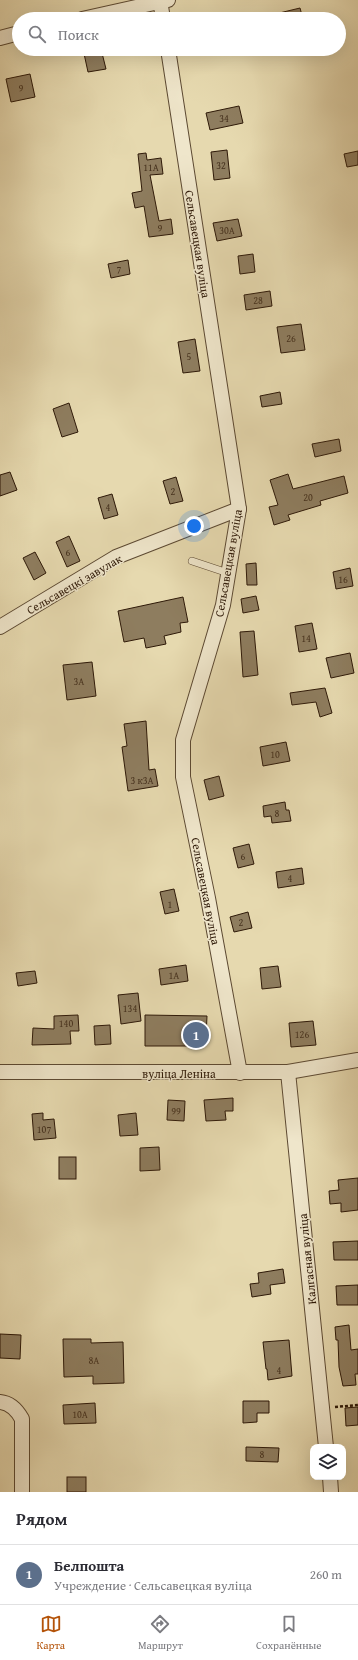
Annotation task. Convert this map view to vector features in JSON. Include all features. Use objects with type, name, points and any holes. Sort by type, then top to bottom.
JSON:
[{"type":"street","points":[[112,12],[163,0],[163,12]]},
{"type":"street","points":[[0,38],[12,35]]},
{"type":"street","name":"Сельсавецкая вуліца","points":[[169,56],[239,509],[223,605],[182,740],[183,776],[208,898],[240,1073]]},
{"type":"street","name":"Сельсавецкі завулак","points":[[0,627],[116,557],[239,509]]},
{"type":"street","name":"вуліца Леніна","points":[[0,1072],[288,1072],[358,1060]]},
{"type":"street","name":"Калгасная вуліца","points":[[288,1072],[326,1444]]},
{"type":"street","points":[[0,1402],[6,1402],[16,1409],[22,1419],[22,1492]]},
{"type":"street","points":[[330,1480],[331,1492]]},
{"type":"lane","points":[[192,561],[228,573]]},
{"type":"path","points":[[322,1408],[358,1405]]},
{"type":"building","points":[[300,8],[301,12],[283,12]]},
{"type":"building","points":[[85,56],[103,56],[106,69],[88,72]]},
{"type":"building","points":[[30,74],[35,97],[11,102],[6,79]]},
{"type":"building","points":[[239,106],[243,123],[210,130],[206,113]]},
{"type":"building","points":[[227,150],[230,178],[214,180],[211,152]]},
{"type":"building","points":[[358,151],[358,165],[347,167],[344,154]]},
{"type":"building","points":[[146,153],[147,160],[161,158],[163,174],[150,175],[159,221],[171,219],[173,234],[149,237],[144,206],[135,208],[132,193],[142,191],[138,154]]},
{"type":"building","points":[[238,219],[242,236],[217,241],[213,223]]},
{"type":"building","points":[[253,254],[255,272],[240,274],[238,256]]},
{"type":"building","points":[[128,260],[130,274],[111,278],[108,264]]},
{"type":"building","points":[[270,291],[272,306],[246,310],[244,295]]},
{"type":"building","points":[[301,324],[305,350],[281,353],[277,327]]},
{"type":"building","points":[[195,339],[200,371],[183,373],[178,342]]},
{"type":"building","points":[[280,392],[282,404],[262,407],[260,396]]},
{"type":"building","points":[[69,403],[78,432],[62,437],[53,409]]},
{"type":"building","points":[[339,439],[341,451],[315,457],[312,444]]},
{"type":"building","points":[[10,472],[17,490],[0,496],[0,475]]},
{"type":"building","points":[[288,474],[293,489],[344,476],[348,493],[320,501],[321,505],[288,515],[290,520],[274,525],[269,507],[278,505],[270,480]]},
{"type":"building","points":[[176,477],[183,501],[170,504],[163,481]]},
{"type":"building","points":[[112,494],[118,515],[104,519],[98,498]]},
{"type":"building","points":[[69,536],[80,561],[67,567],[56,542]]},
{"type":"building","points":[[35,552],[46,573],[34,580],[23,558]]},
{"type":"building","points":[[256,563],[257,585],[247,585],[246,564]]},
{"type":"building","points":[[350,568],[353,586],[336,589],[333,572]]},
{"type":"building","points":[[256,596],[259,610],[243,613],[241,599]]},
{"type":"building","points":[[183,597],[188,622],[180,623],[181,632],[164,636],[166,644],[146,648],[144,638],[124,642],[118,611]]},
{"type":"building","points":[[312,623],[317,649],[299,652],[295,626]]},
{"type":"building","points":[[254,631],[258,675],[243,677],[240,632]]},
{"type":"building","points":[[350,653],[354,673],[331,678],[326,658]]},
{"type":"building","points":[[92,662],[96,696],[67,700],[63,665]]},
{"type":"building","points":[[325,688],[332,713],[320,717],[316,702],[292,705],[290,693]]},
{"type":"building","points":[[146,721],[149,770],[155,769],[158,786],[128,791],[122,747],[127,746],[124,724]]},
{"type":"building","points":[[286,742],[290,761],[263,766],[260,747]]},
{"type":"building","points":[[219,776],[224,796],[209,800],[204,780]]},
{"type":"building","points":[[285,802],[286,810],[289,810],[291,821],[272,823],[271,816],[264,817],[263,806]]},
{"type":"building","points":[[249,844],[254,864],[238,868],[233,848]]},
{"type":"building","points":[[302,868],[304,884],[278,888],[276,872]]},
{"type":"building","points":[[174,889],[179,911],[165,914],[160,892]]},
{"type":"building","points":[[248,912],[252,928],[234,932],[230,917]]},
{"type":"building","points":[[186,965],[188,981],[161,985],[159,969]]},
{"type":"building","points":[[278,966],[281,987],[262,989],[260,968]]},
{"type":"building","points":[[35,971],[37,983],[18,986],[16,973]]},
{"type":"building","points":[[138,993],[141,1021],[121,1024],[118,995]]},
{"type":"building","points":[[78,1015],[79,1031],[70,1031],[71,1044],[32,1045],[33,1028],[54,1029],[54,1016]]},
{"type":"building","points":[[145,1015],[207,1016],[206,1037],[189,1037],[189,1046],[145,1046]]},
{"type":"building","points":[[313,1021],[316,1045],[291,1047],[289,1023]]},
{"type":"building","points":[[110,1025],[111,1044],[95,1045],[94,1026]]},
{"type":"building","points":[[233,1098],[233,1111],[225,1111],[226,1120],[206,1121],[204,1100]]},
{"type":"building","points":[[168,1100],[185,1101],[184,1121],[167,1120]]},
{"type":"building","points":[[43,1113],[43,1120],[54,1119],[56,1138],[34,1140],[32,1114]]},
{"type":"building","points":[[136,1113],[138,1135],[120,1136],[118,1115]]},
{"type":"building","points":[[159,1147],[160,1170],[140,1171],[140,1148]]},
{"type":"building","points":[[59,1157],[76,1157],[76,1179],[59,1179]]},
{"type":"building","points":[[358,1178],[358,1210],[341,1212],[341,1203],[330,1204],[329,1191],[339,1190],[338,1180]]},
{"type":"building","points":[[358,1241],[358,1260],[334,1260],[333,1242]]},
{"type":"building","points":[[283,1269],[285,1283],[270,1285],[271,1294],[252,1297],[250,1284],[259,1283],[258,1273]]},
{"type":"building","points":[[358,1285],[358,1305],[337,1305],[336,1286]]},
{"type":"building","points":[[349,1325],[351,1350],[358,1349],[358,1374],[355,1374],[356,1385],[343,1386],[339,1367],[338,1340],[336,1340],[335,1327]]},
{"type":"building","points":[[0,1334],[21,1335],[20,1359],[0,1358]]},
{"type":"building","points":[[63,1339],[91,1339],[91,1343],[123,1342],[124,1383],[93,1384],[93,1376],[64,1377]]},
{"type":"building","points":[[289,1340],[292,1376],[268,1380],[263,1342]]},
{"type":"building","points":[[243,1401],[269,1401],[269,1413],[257,1413],[257,1422],[243,1423]]},
{"type":"building","points":[[95,1403],[96,1423],[64,1424],[63,1405]]},
{"type":"building","points":[[358,1407],[358,1425],[346,1426],[345,1408]]},
{"type":"building","points":[[246,1447],[279,1448],[278,1462],[246,1461]]},
{"type":"building","points":[[67,1477],[86,1477],[86,1492],[67,1492]]},
{"type":"place","name":"Белпошта","points":[[196,1035]]}]
